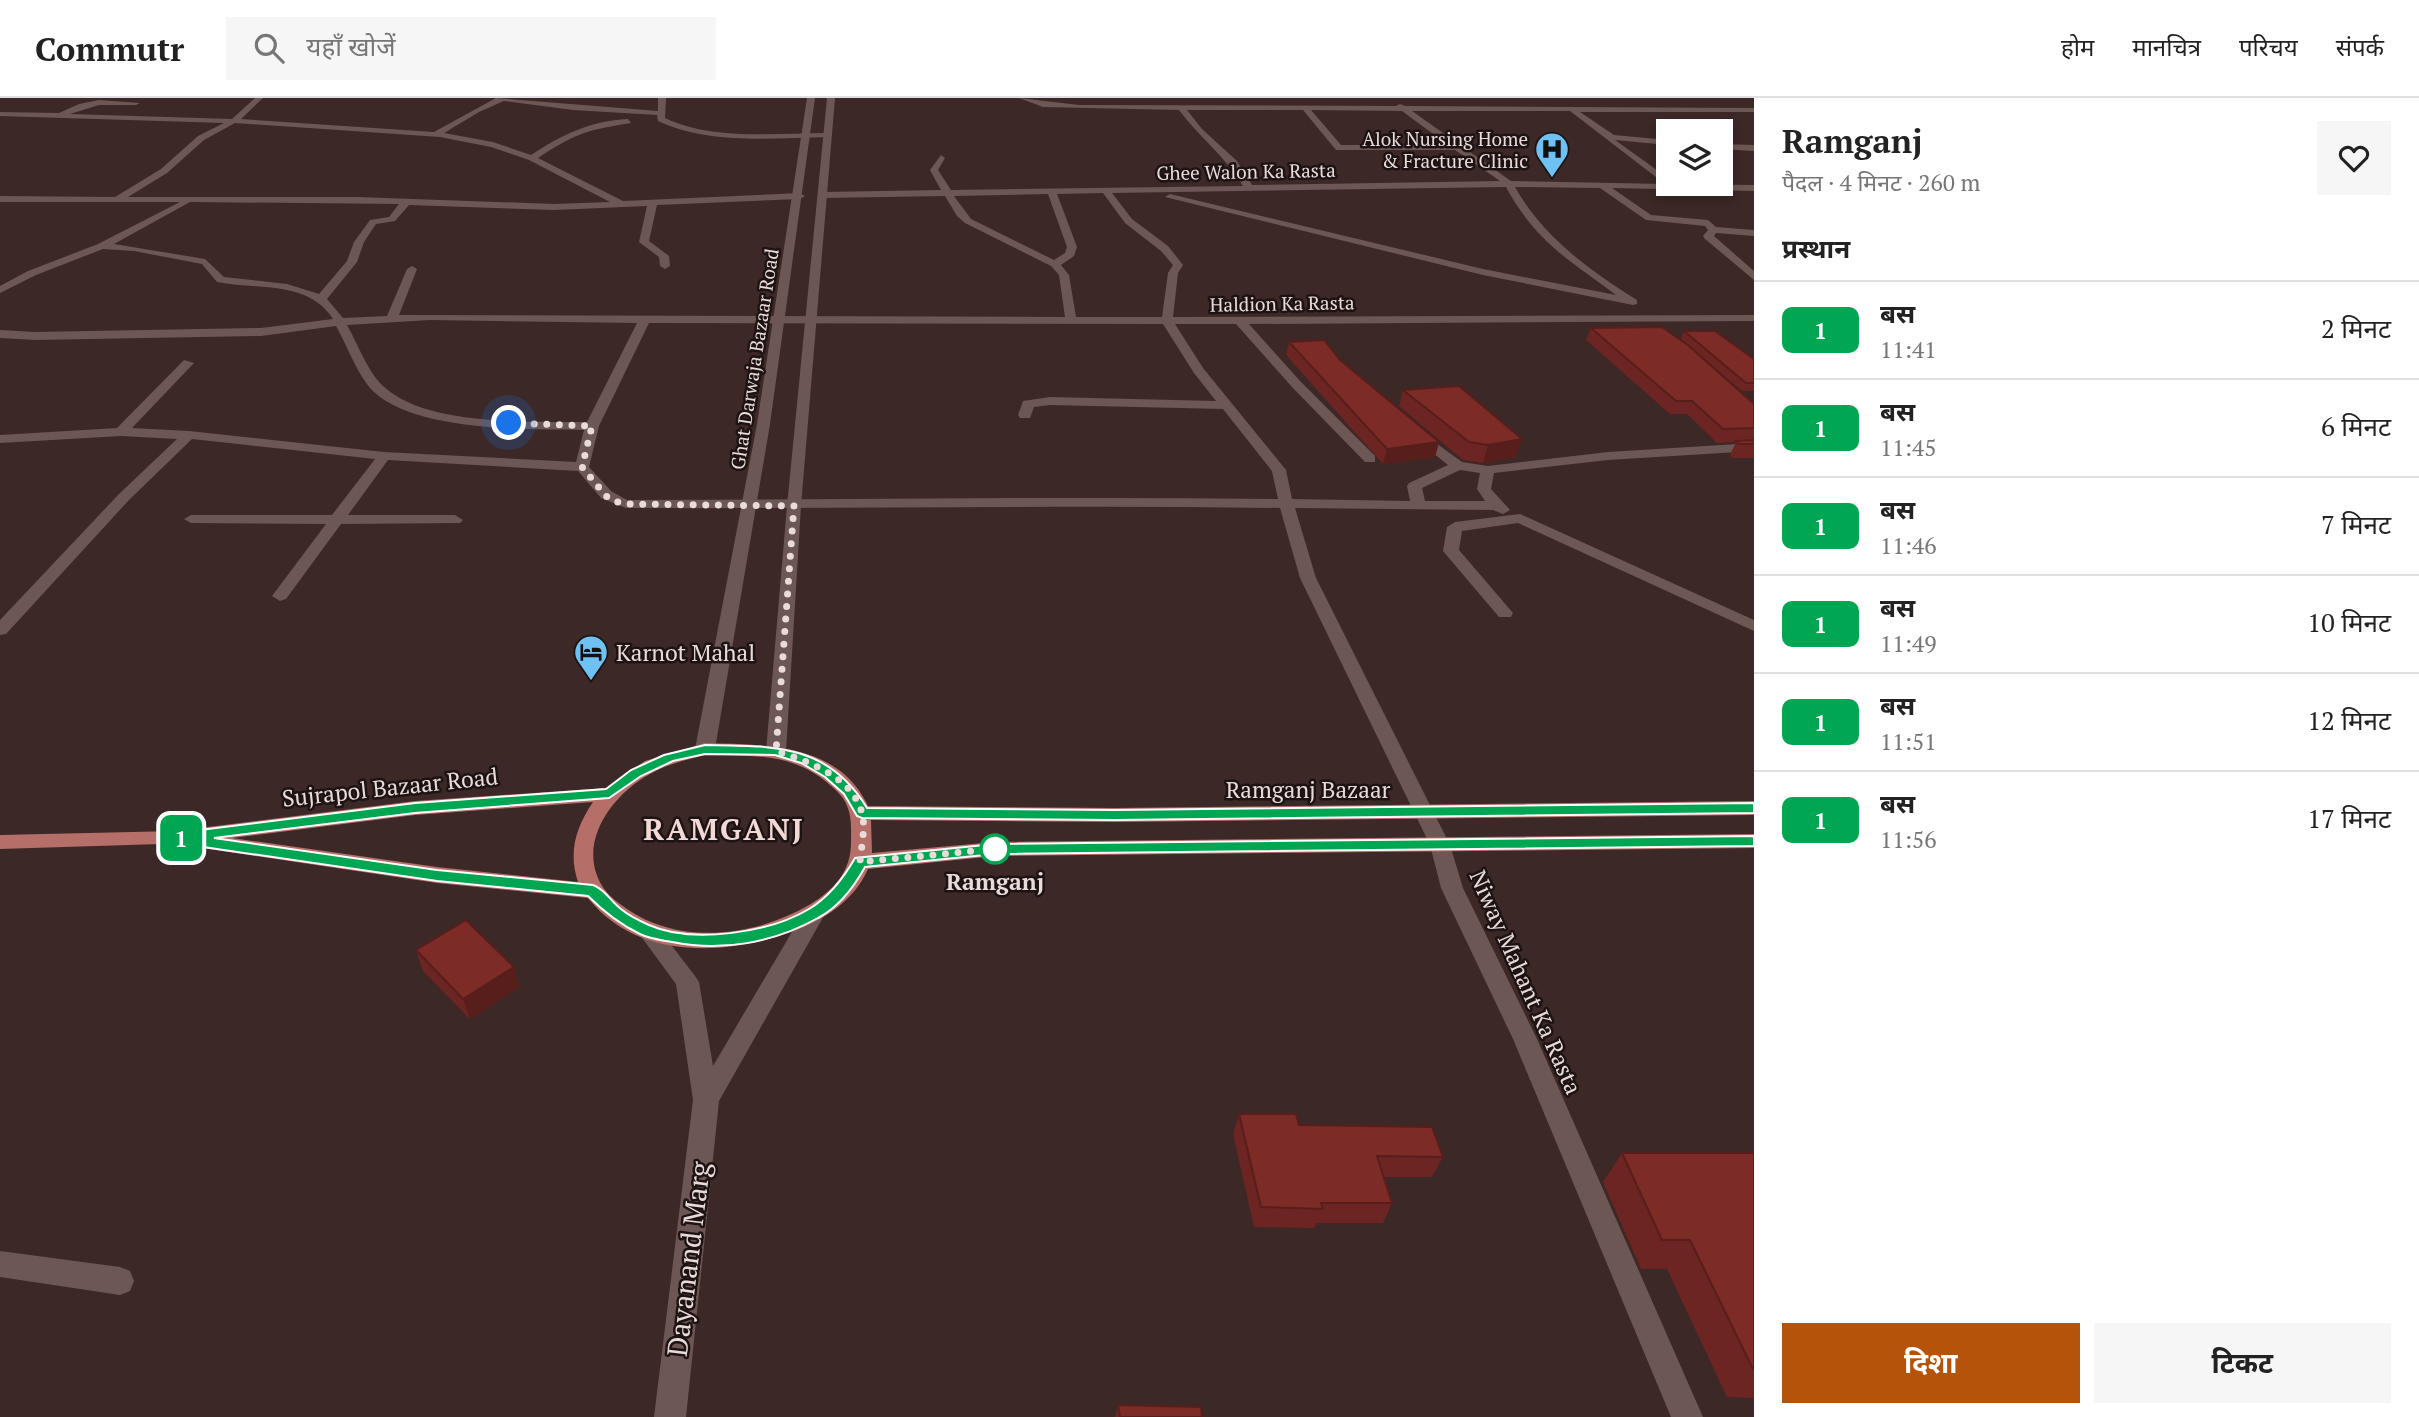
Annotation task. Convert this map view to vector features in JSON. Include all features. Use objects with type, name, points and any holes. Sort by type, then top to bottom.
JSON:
[{"type":"main road","points":[[705,749],[776,751],[806,760],[830,774],[850,792],[862,813],[860,862],[842,890],[814,914],[758,936],[701,942],[648,931],[615,914],[593,891],[582,864],[584,837],[596,810],[609,794],[647,768],[669,758],[705,749]]},
{"type":"main road","name":"Sujrapol Bazaar Road","points":[[0,842],[176,838],[415,808],[609,794]]},
{"type":"main road","name":"Ramganj Bazaar","points":[[862,813],[1115,815],[1754,808]]},
{"type":"main road","name":"Sujrapol Bazaar Road","points":[[176,838],[437,875],[593,891]]},
{"type":"main road","points":[[860,862],[995,849],[1754,841]]},
{"type":"street","points":[[119,198],[164,171],[201,138],[234,121],[258,98]]},
{"type":"street","points":[[435,135],[476,110],[503,98],[660,116],[669,125],[728,134],[828,135]]},
{"type":"street","points":[[660,116],[662,98]]},
{"type":"street","name":"Ghat Darwaja Bazaar Road","points":[[705,749],[751,505],[778,321],[800,196],[811,98]]},
{"type":"street","points":[[776,751],[794,506],[831,98]]},
{"type":"street","points":[[1023,98],[1043,105],[1182,108],[1754,110]]},
{"type":"street","points":[[1226,98],[1234,101],[1240,108]]},
{"type":"street","points":[[1392,98],[1508,184],[1525,213],[1547,239],[1633,302],[1640,318],[1660,332]]},
{"type":"street","points":[[1556,98],[1612,138],[1656,143]]},
{"type":"street","points":[[1705,98],[1754,121]]},
{"type":"street","points":[[61,115],[80,105],[97,101],[136,103]]},
{"type":"street","points":[[1182,108],[1199,131],[1234,163],[1250,189]]},
{"type":"street","points":[[1305,108],[1339,148],[1457,147]]},
{"type":"street","points":[[0,114],[234,121],[435,135],[493,145],[532,158],[621,203]]},
{"type":"street","points":[[532,158],[576,130],[589,125],[660,116]]},
{"type":"street","points":[[1417,118],[1456,119]]},
{"type":"street","points":[[1575,121],[1588,121]]},
{"type":"street","points":[[1612,138],[1611,143],[1656,172]]},
{"type":"street","points":[[1733,147],[1754,148]]},
{"type":"street","points":[[941,158],[934,170],[968,221],[1055,264],[1064,275],[1071,320]]},
{"type":"street","name":"Ghee Walon Ka Rasta","points":[[0,200],[119,198],[554,207],[823,195],[1508,184],[1656,184]]},
{"type":"street","points":[[1603,186],[1649,218],[1708,223],[1713,230]]},
{"type":"street","name":"Ghee Walon Ka Rasta","points":[[1733,187],[1754,188]]},
{"type":"street","points":[[1105,190],[1135,228],[1159,241],[1178,265],[1173,273],[1167,321]]},
{"type":"street","points":[[1144,190],[1483,272],[1633,302]]},
{"type":"street","points":[[1051,191],[1072,247],[1070,254],[1055,264]]},
{"type":"street","points":[[0,290],[32,273],[102,246],[190,201]]},
{"type":"street","points":[[653,201],[644,242],[664,256],[665,266]]},
{"type":"street","points":[[321,299],[352,262],[359,242],[373,222],[392,219],[406,202]]},
{"type":"street","points":[[1713,230],[1754,233]]},
{"type":"street","points":[[1713,230],[1708,236],[1754,277]]},
{"type":"street","points":[[102,246],[134,248],[205,262],[221,280],[282,286],[321,299],[340,322],[379,389],[405,405],[434,415],[459,418],[533,425],[592,426]]},
{"type":"street","points":[[392,318],[412,269]]},
{"type":"street","name":"Haldion Ka Rasta","points":[[0,334],[35,336],[261,332],[392,318],[811,322],[1754,318]]},
{"type":"street","points":[[582,467],[592,426],[645,319]]},
{"type":"street","points":[[1304,320],[1318,337]]},
{"type":"street","name":"Niway Mahant Ka Rasta","points":[[1167,321],[1198,370],[1279,470],[1308,578],[1440,845],[1452,888],[1525,1039],[1687,1417]]},
{"type":"street","points":[[1241,322],[1296,384],[1370,459]]},
{"type":"street","points":[[121,432],[188,363]]},
{"type":"street","points":[[1025,415],[1028,404],[1033,401],[1226,405]]},
{"type":"street","points":[[1405,422],[1458,466]]},
{"type":"street","points":[[0,439],[121,432],[189,435],[384,456],[582,467],[613,501],[626,504],[794,506],[1075,501],[1496,506]]},
{"type":"street","points":[[0,630],[124,497],[189,435]]},
{"type":"street","points":[[1419,505],[1414,486],[1458,466],[1488,470],[1608,456],[1754,447]]},
{"type":"street","points":[[280,596],[384,456]]},
{"type":"street","points":[[1488,470],[1484,489],[1496,506],[1754,626]]},
{"type":"street","points":[[191,519],[455,520]]},
{"type":"street","points":[[1505,613],[1451,551],[1455,527],[1520,519]]},
{"type":"street","points":[[706,1100],[814,914]]},
{"type":"street","points":[[648,931],[687,982],[706,1100]]},
{"type":"street","name":"Dayanand Marg","points":[[670,1417],[706,1100]]},
{"type":"street","points":[[0,1264],[121,1281]]},
{"type":"building","points":[[1662,327],[1689,346],[1754,404],[1754,428],[1723,429],[1692,401],[1676,401],[1591,328]]},
{"type":"building","points":[[1684,331],[1715,331],[1754,359],[1754,383],[1746,383]]},
{"type":"building","points":[[1324,340],[1340,360],[1439,442],[1387,449],[1289,342]]},
{"type":"building","points":[[1459,386],[1522,439],[1488,445],[1469,442],[1403,390]]},
{"type":"building","points":[[1754,440],[1754,444],[1739,444],[1736,441]]},
{"type":"building","points":[[466,920],[514,967],[463,999],[416,950]]},
{"type":"building","points":[[1239,1114],[1296,1114],[1299,1125],[1432,1127],[1443,1157],[1377,1156],[1392,1203],[1321,1203],[1323,1209],[1261,1207]]},
{"type":"building","points":[[1622,1153],[1754,1153],[1754,1369],[1690,1240],[1662,1240]]},
{"type":"building","points":[[1118,1405],[1201,1407],[1202,1417],[1120,1417]]},
{"type":"bus line","name":"1","points":[[1754,808],[1115,815],[862,813],[850,792],[830,774],[806,760],[776,751],[705,749],[669,758],[636,773],[609,794],[415,808],[176,838],[437,875],[593,891],[615,914],[648,931],[701,942],[758,936],[814,914],[850,881],[860,862],[995,849],[1754,841]]},
{"type":"place","name":"Alok Nursing Home & Fracture Clinic","points":[[1552,179]]},
{"type":"place","name":"Karnot Mahal","points":[[591,682]]},
{"type":"place","name":"Ramganj","points":[[995,849]]},
{"type":"district","name":"RAMGANJ","points":[[724,829]]},
{"type":"route","points":[[509,423],[592,426],[582,467],[613,501],[626,504],[794,506],[776,751],[806,760],[830,774],[850,792],[862,813],[860,862],[995,849]]}]
